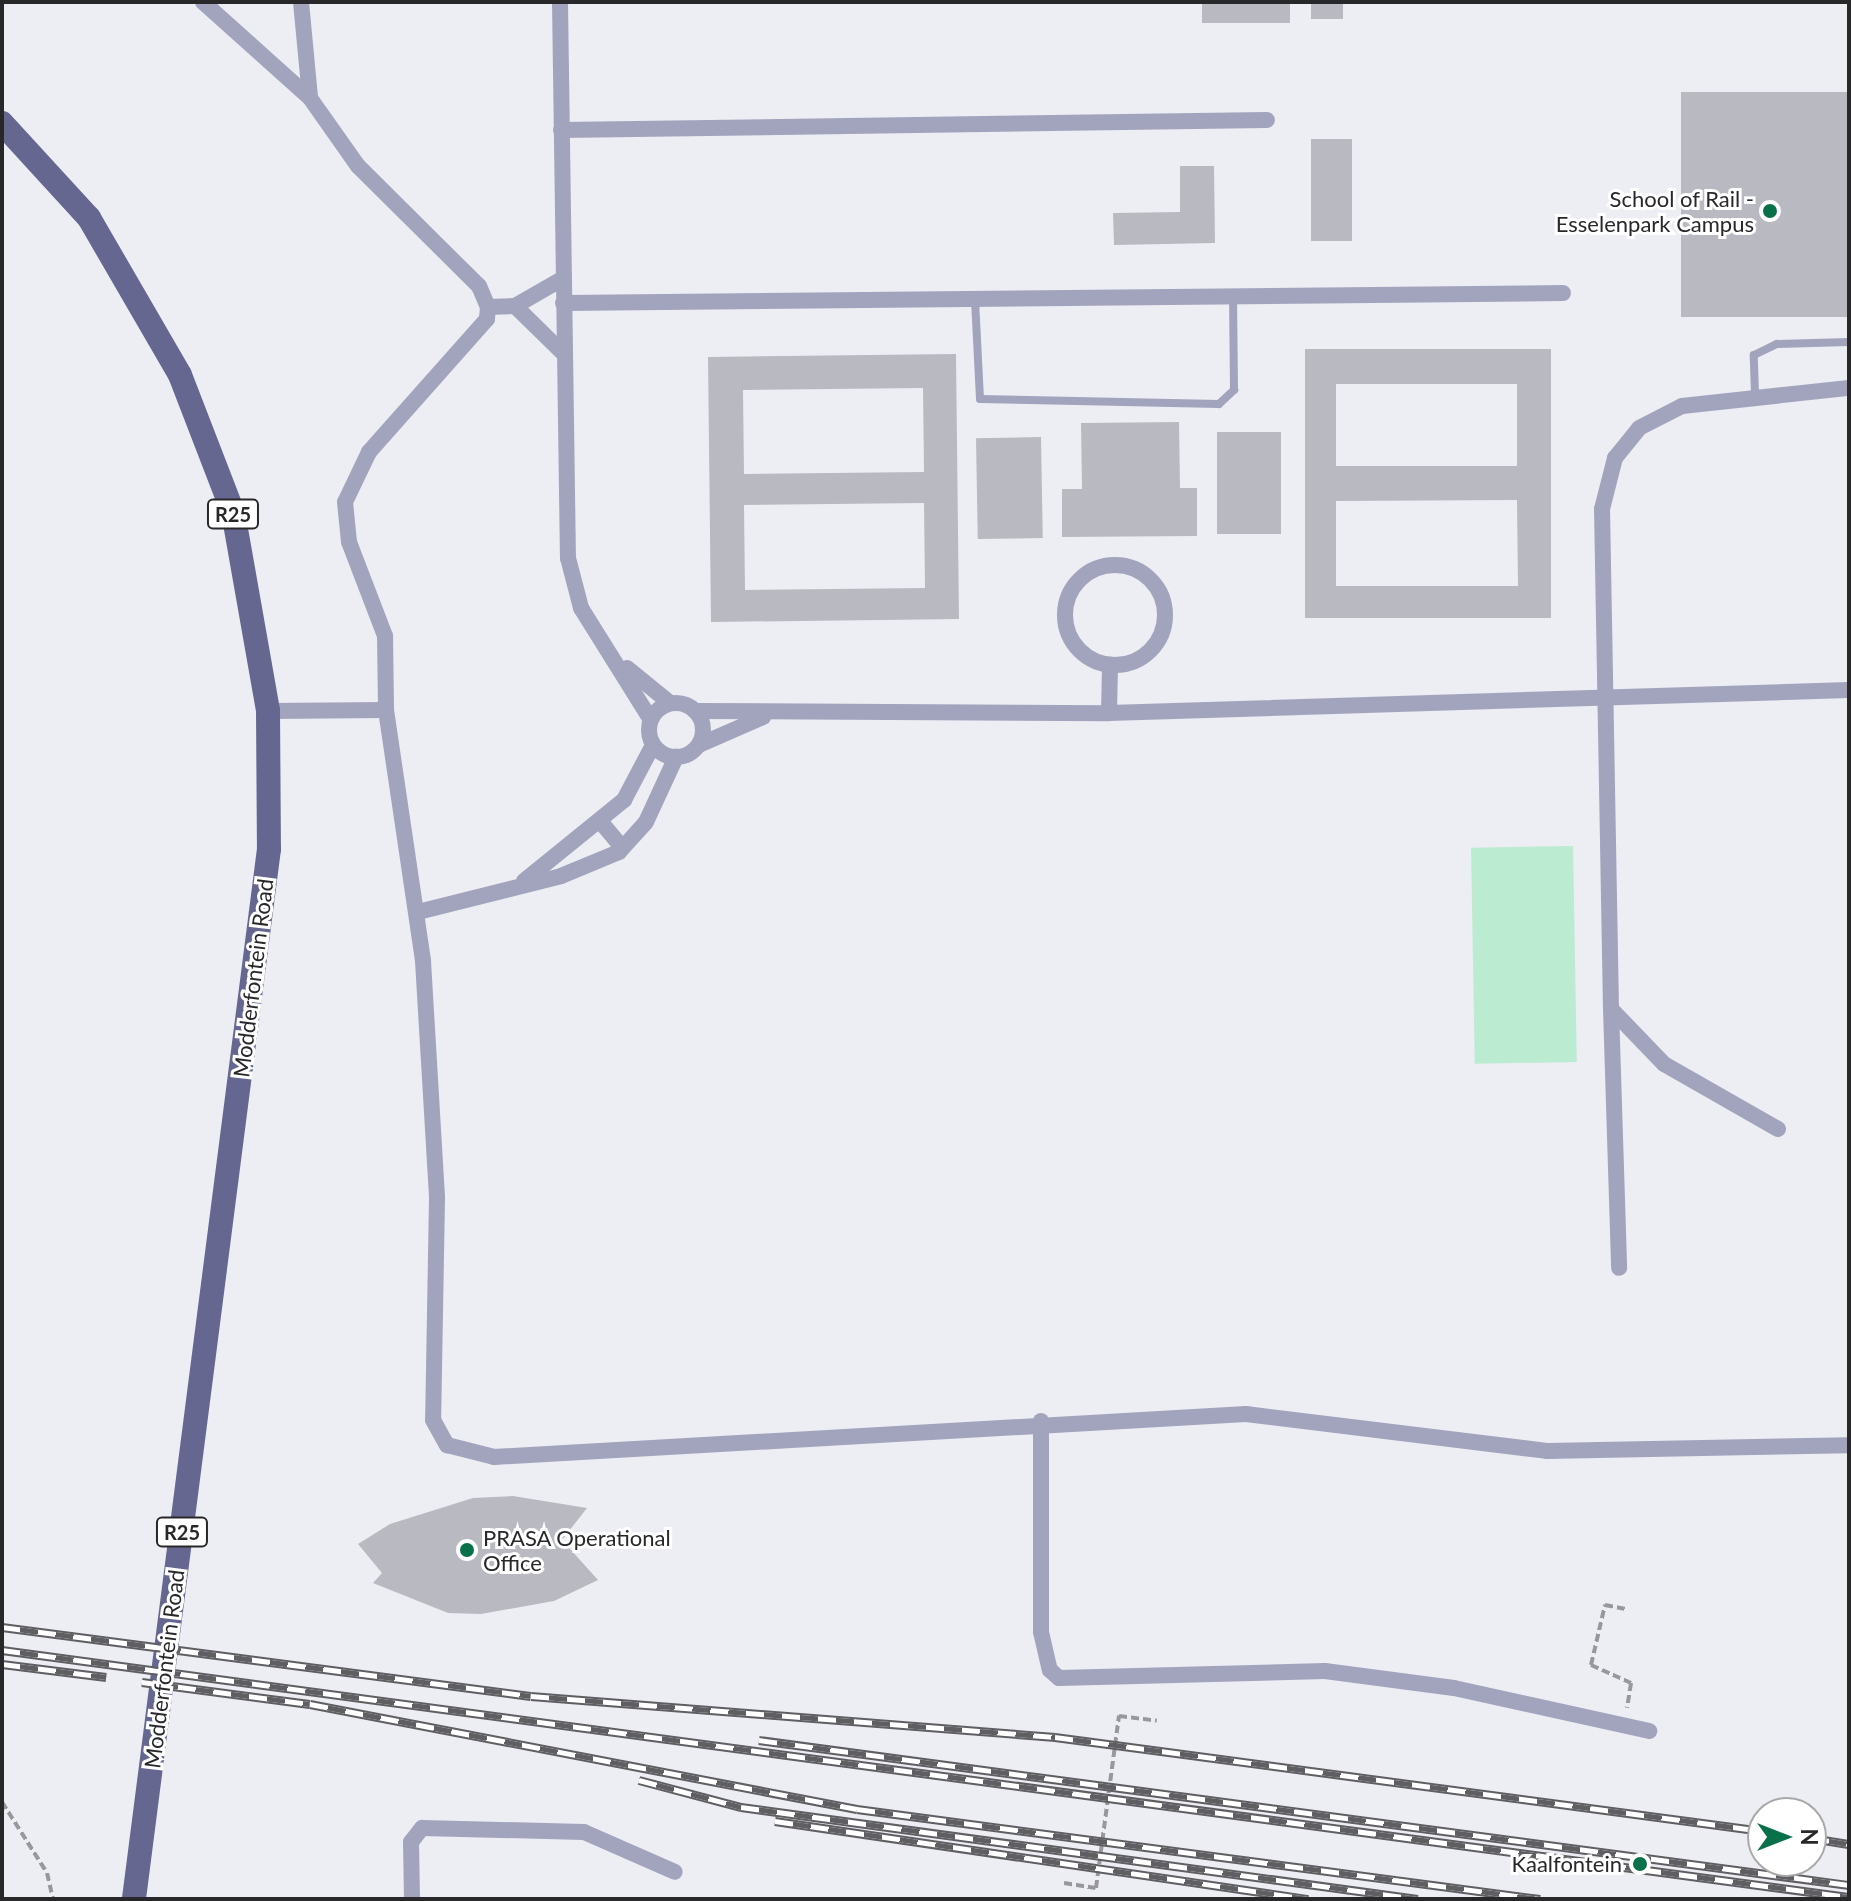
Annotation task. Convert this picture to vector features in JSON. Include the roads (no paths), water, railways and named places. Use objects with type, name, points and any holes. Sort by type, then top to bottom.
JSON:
[{"type":"main road","name":"Modderfontein Road","points":[[2,123],[89,218],[180,375],[233,512],[268,711],[269,849],[134,1899]]},
{"type":"street","points":[[203,2],[310,98],[358,166],[479,286],[488,307],[487,319],[369,452],[345,502],[349,542],[383,623],[386,710],[418,912],[437,1198],[433,1420],[447,1445],[494,1457],[1041,1421],[1301,1415],[1547,1451],[1849,1445]]},
{"type":"street","points":[[301,2],[310,98]]},
{"type":"street","points":[[523,882],[624,800],[653,745],[651,720],[620,662],[581,608],[568,558],[560,2]]},
{"type":"street","points":[[561,130],[1267,120]]},
{"type":"street","points":[[488,307],[515,306],[562,279]]},
{"type":"street","points":[[563,303],[1233,300],[1563,293]]},
{"type":"street","points":[[515,306],[563,353]]},
{"type":"street","points":[[1619,1268],[1602,509],[1615,458],[1639,428],[1682,406],[1755,393],[1849,388]]},
{"type":"street","points":[[1120,564],[1137,569],[1160,593],[1164,627],[1145,656],[1110,665],[1079,650],[1066,610],[1087,573],[1120,564]]},
{"type":"street","points":[[620,662],[670,703],[695,711],[765,717],[1606,703],[1849,690]]},
{"type":"street","points":[[1109,713],[1110,665]]},
{"type":"street","points":[[651,720],[670,703]]},
{"type":"street","points":[[268,711],[386,710]]},
{"type":"street","points":[[695,711],[703,727],[699,745]]},
{"type":"street","points":[[418,912],[596,865],[623,848],[646,822],[676,757],[765,717]]},
{"type":"street","points":[[653,745],[676,757]]},
{"type":"street","points":[[600,821],[623,848]]},
{"type":"street","points":[[1611,1009],[1664,1064],[1778,1129]]},
{"type":"street","points":[[1041,1421],[1041,1632],[1059,1678],[1325,1671],[1454,1688],[1649,1731]]},
{"type":"street","points":[[412,1899],[411,1842],[422,1828],[584,1832],[675,1872]]},
{"type":"lane","points":[[975,300],[980,399],[1219,404],[1234,390],[1233,300]]},
{"type":"lane","points":[[1755,393],[1754,355],[1777,344],[1849,342]]},
{"type":"railway","points":[[2,1627],[531,1696],[1055,1737],[1747,1829]]},
{"type":"railway","points":[[2,1650],[1849,1897]]},
{"type":"railway","points":[[2,1664],[106,1677]]},
{"type":"railway","points":[[142,1682],[310,1704],[857,1809],[1540,1899]]},
{"type":"railway","points":[[759,1740],[1849,1885]]},
{"type":"railway","points":[[639,1780],[741,1807],[1418,1899]]},
{"type":"railway","points":[[775,1821],[1308,1899]]},
{"type":"railway","points":[[1827,1841],[1849,1844]]},
{"type":"place","name":"School of Rail - Esselenpark Campus","points":[[1770,211]]},
{"type":"place","name":"PRASA Operational Office","points":[[467,1550]]},
{"type":"place","name":"Kaalfontein","points":[[1640,1864]]}]
